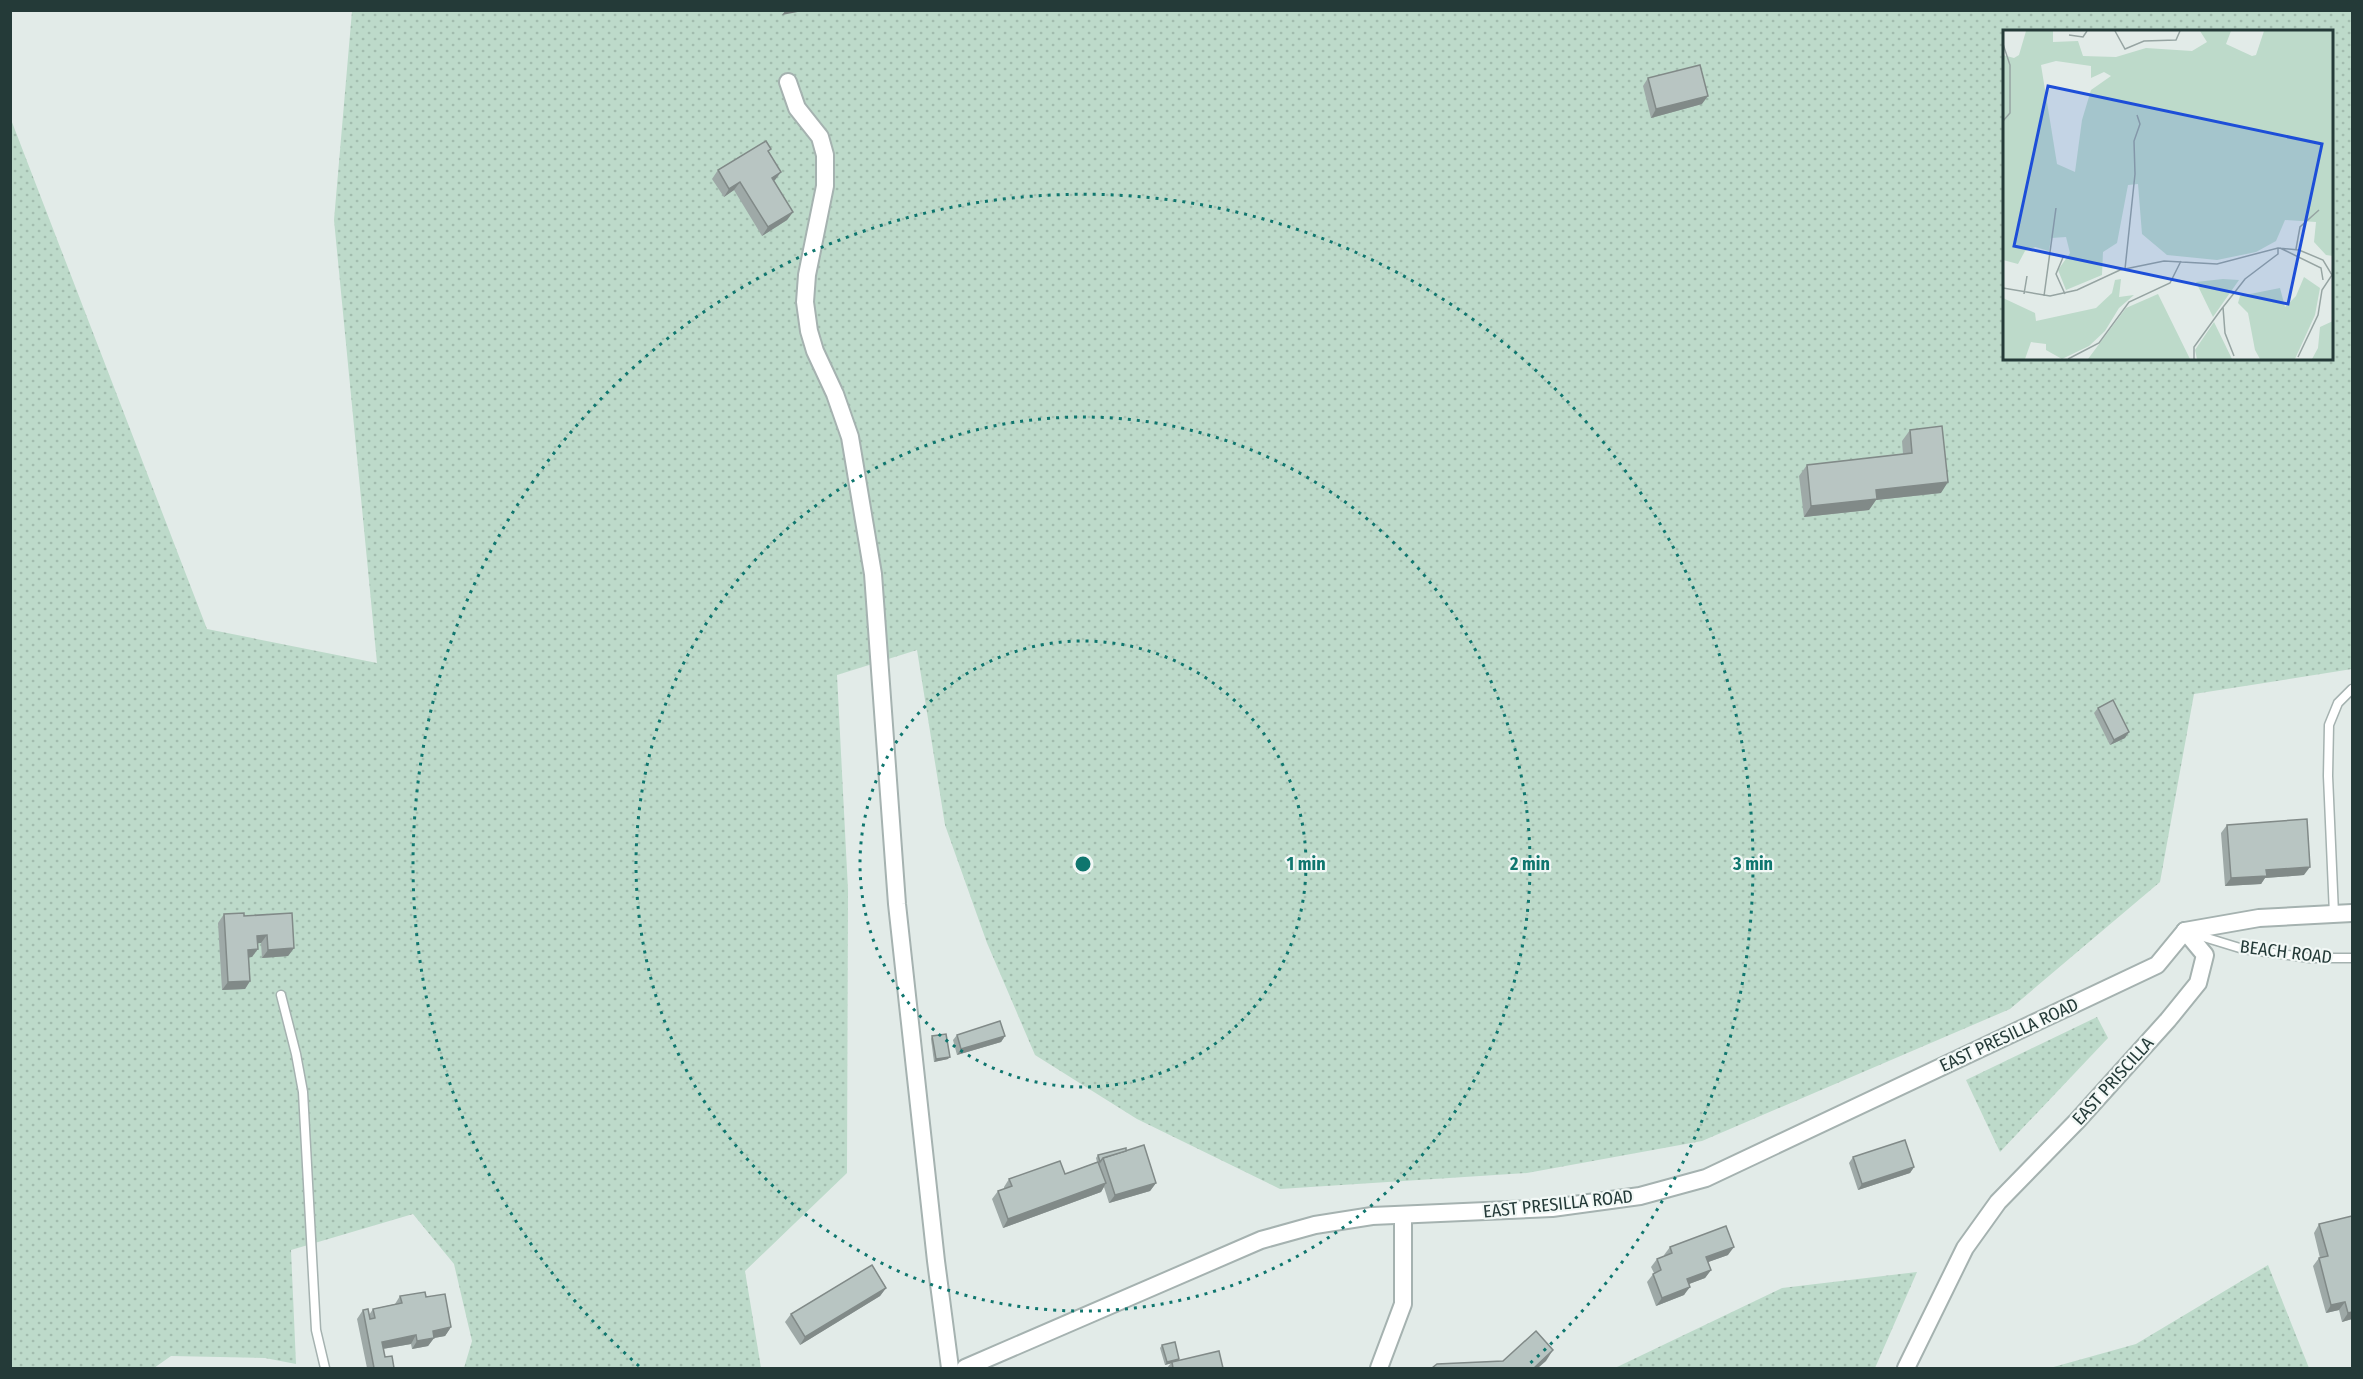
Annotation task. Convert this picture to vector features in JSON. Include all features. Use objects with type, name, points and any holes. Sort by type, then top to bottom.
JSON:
[{"type":"street","points":[[788,82],[797,108],[820,137],[825,155],[825,186],[807,275],[805,302],[809,331],[815,351],[835,394],[850,437],[873,574],[897,904],[934,1250],[950,1368]]},
{"type":"street","points":[[2185,931],[2259,918],[2352,913]]},
{"type":"street","name":"EAST PRESILLA ROAD","points":[[965,1368],[1261,1240],[1316,1225],[1372,1216],[1552,1208],[1640,1196],[1706,1178],[2157,965],[2185,931]]},
{"type":"street","name":"EAST PRISCILLA","points":[[1906,1368],[1965,1248],[1998,1202],[2084,1113],[2168,1020],[2198,983],[2205,955],[2185,931]]},
{"type":"street","points":[[1379,1368],[1402,1304],[1403,1215]]},
{"type":"lane","points":[[2334,914],[2328,776],[2329,725],[2338,703],[2352,688]]},
{"type":"lane","name":"BEACH ROAD","points":[[2185,931],[2243,949],[2310,958],[2352,958]]},
{"type":"lane","points":[[281,994],[300,1074],[316,1330],[325,1368]]},
{"type":"green space","points":[[352,11],[2352,11],[2352,669],[2194,694],[2160,882],[2010,1009],[1702,1141],[1527,1173],[1280,1189],[1137,1119],[1035,1055],[987,943],[945,825],[917,650],[837,675],[848,890],[847,1173],[745,1271],[761,1368],[464,1368],[472,1341],[454,1264],[413,1214],[291,1250],[296,1364],[265,1358],[171,1356],[154,1368],[11,1368],[10,117],[207,629],[377,663],[334,220]]},
{"type":"green space","points":[[2097,1017],[2108,1038],[2000,1152],[1966,1080]]},
{"type":"green space","points":[[2268,1265],[2309,1368],[2050,1368],[2136,1344]]},
{"type":"green space","points":[[1917,1272],[1875,1368],[1615,1368],[1782,1288]]},
{"type":"building","points":[[1700,65],[1708,96],[1656,109],[1648,78]]},
{"type":"building","points":[[766,141],[771,149],[768,151],[781,172],[772,178],[793,212],[768,227],[740,182],[729,189],[718,170]]},
{"type":"building","points":[[1942,426],[1948,482],[1876,490],[1877,499],[1811,506],[1807,465],[1912,453],[1910,430]]},
{"type":"building","points":[[2113,700],[2129,732],[2114,740],[2098,708]]},
{"type":"building","points":[[2307,819],[2310,867],[2266,870],[2267,876],[2231,878],[2227,825]]},
{"type":"building","points":[[244,913],[244,916],[292,913],[294,948],[268,950],[267,935],[257,936],[258,949],[248,950],[250,981],[228,982],[224,914]]},
{"type":"building","points":[[1000,1021],[1005,1036],[961,1049],[957,1035]]},
{"type":"building","points":[[946,1034],[950,1057],[936,1059],[932,1036]]},
{"type":"building","points":[[1905,1140],[1914,1167],[1862,1184],[1853,1157]]},
{"type":"building","points":[[1144,1145],[1156,1183],[1115,1195],[1103,1158]]},
{"type":"building","points":[[1126,1148],[1126,1151],[1103,1158],[1100,1162],[1098,1155]]},
{"type":"building","points":[[1060,1161],[1065,1174],[1098,1162],[1106,1183],[1008,1219],[998,1191],[1012,1186],[1009,1179]]},
{"type":"building","points":[[2352,1216],[2352,1312],[2348,1313],[2345,1302],[2331,1305],[2319,1258],[2328,1256],[2319,1224]]},
{"type":"building","points":[[1726,1226],[1734,1247],[1706,1257],[1711,1270],[1687,1279],[1690,1287],[1662,1298],[1653,1274],[1661,1270],[1657,1259],[1672,1253],[1670,1247]]},
{"type":"building","points":[[872,1265],[886,1288],[805,1337],[791,1314]]},
{"type":"building","points":[[425,1292],[426,1297],[445,1294],[451,1327],[433,1331],[434,1338],[417,1341],[416,1335],[382,1342],[385,1357],[392,1356],[394,1368],[374,1368],[363,1310],[368,1309],[370,1319],[375,1318],[373,1309],[402,1303],[400,1296]]},
{"type":"building","points":[[1536,1331],[1553,1350],[1534,1368],[1432,1368],[1437,1364],[1503,1361]]},
{"type":"building","points":[[1175,1342],[1179,1359],[1167,1362],[1162,1345]]},
{"type":"building","points":[[1219,1351],[1223,1368],[1173,1368],[1172,1362]]}]
